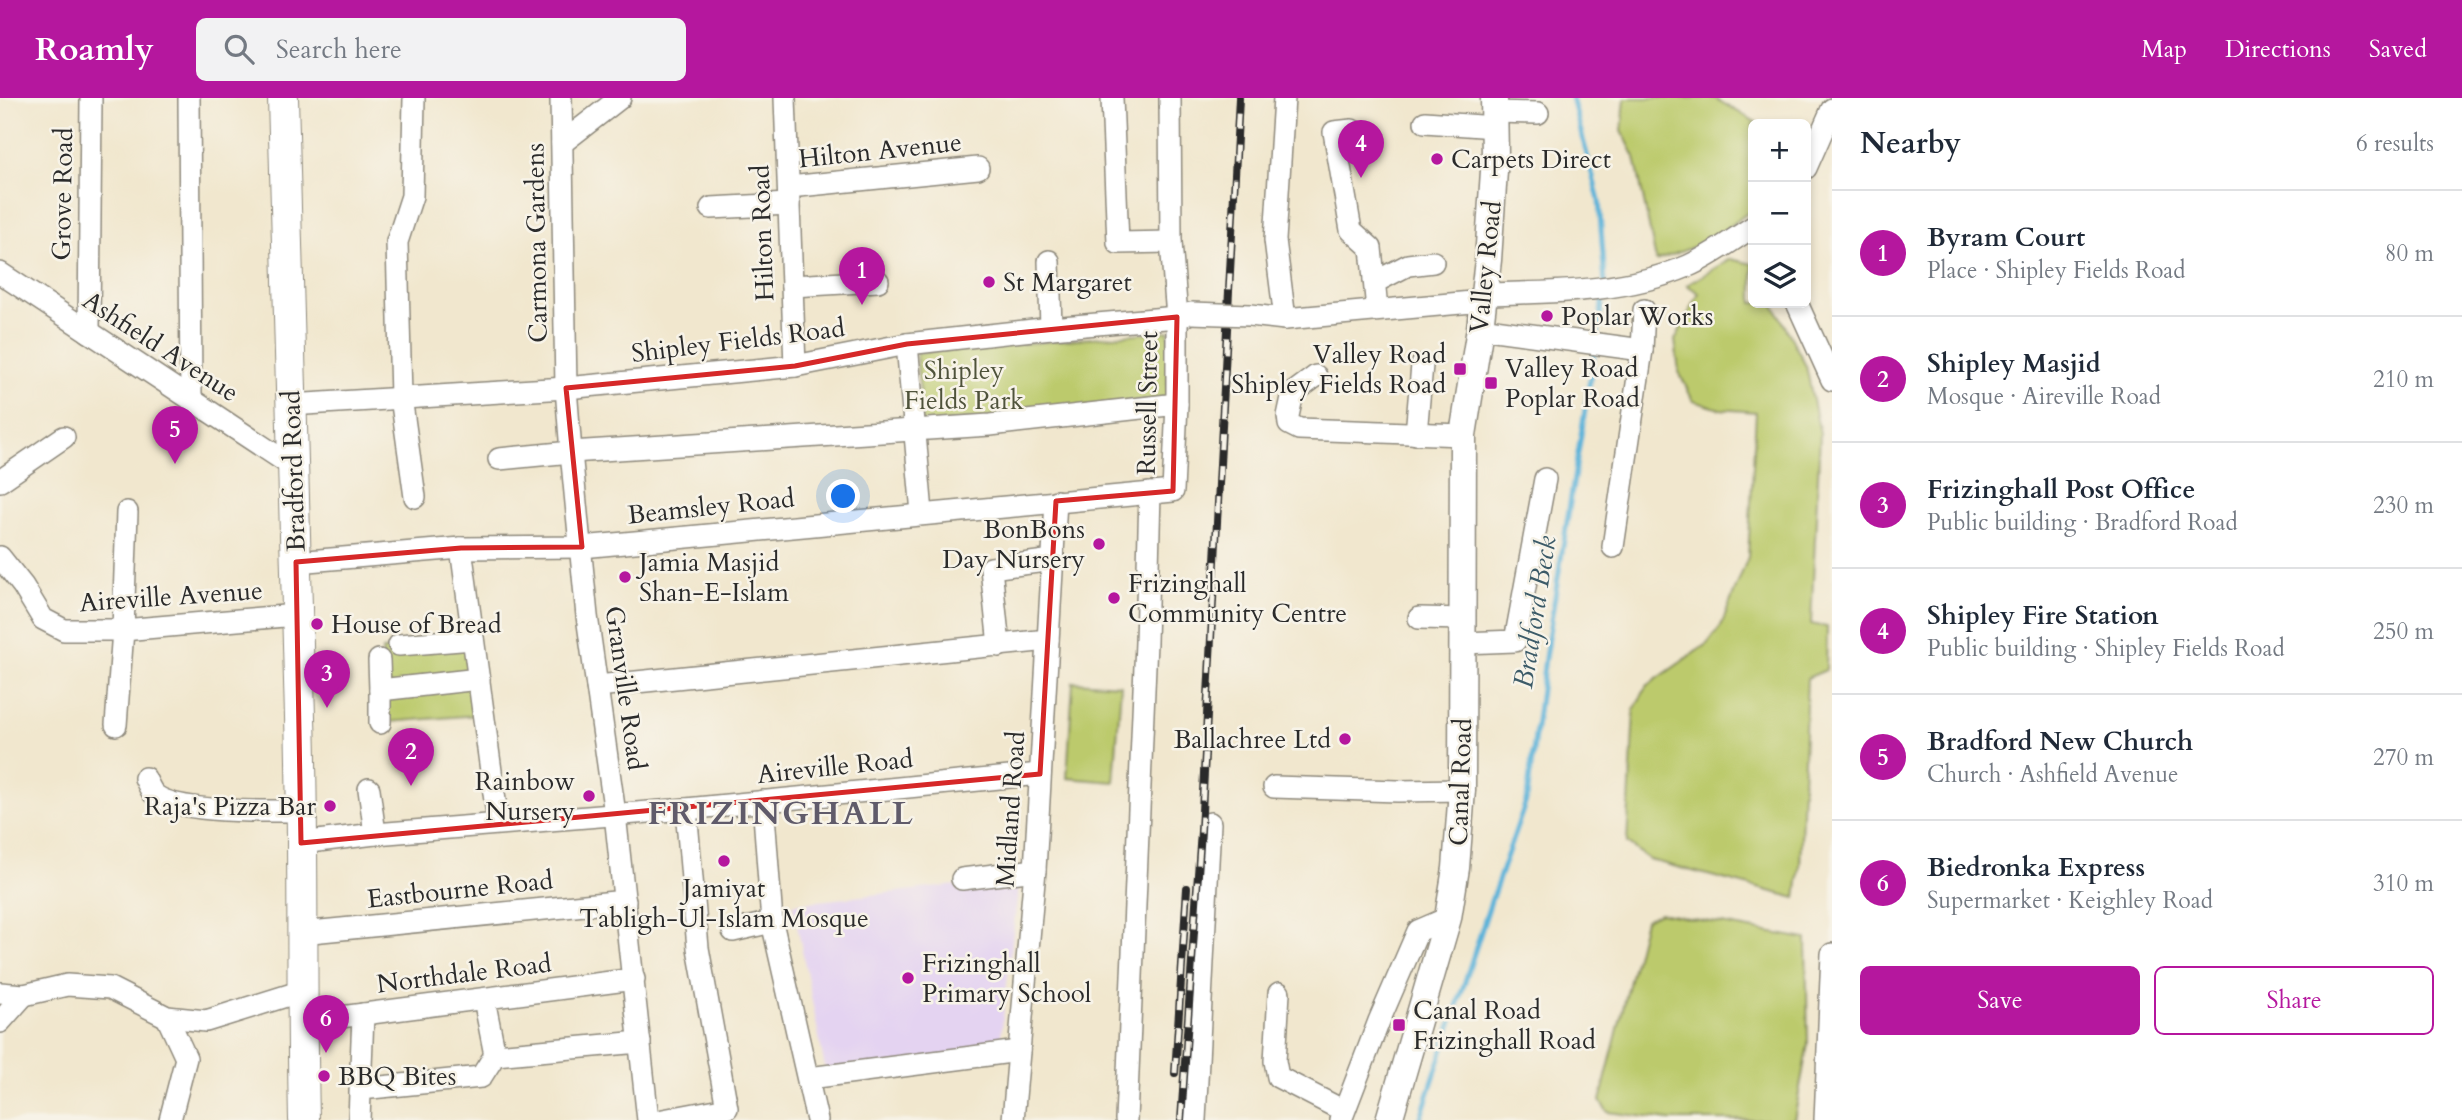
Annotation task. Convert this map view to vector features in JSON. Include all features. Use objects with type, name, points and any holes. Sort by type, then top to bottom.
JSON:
[{"type":"highway","name":"Bradford Road","points":[[284,98],[296,562],[304,1120]]},
{"type":"main road","name":"Valley Road","points":[[1463,435],[1484,297],[1496,156],[1494,112]]},
{"type":"main road","name":"Canal Road","points":[[1389,1120],[1448,918],[1456,868],[1462,790],[1463,435]]},
{"type":"street","name":"Grove Road","points":[[89,332],[91,98]]},
{"type":"street","points":[[189,98],[191,400]]},
{"type":"street","points":[[414,98],[412,196],[397,242],[401,397],[415,497]]},
{"type":"street","name":"Carmona Gardens","points":[[561,98],[566,388]]},
{"type":"street","points":[[562,143],[620,98]]},
{"type":"street","name":"Hilton Road","points":[[785,98],[794,366]]},
{"type":"street","points":[[1112,98],[1118,243],[1171,242]]},
{"type":"street","name":"Russell Street","points":[[1170,98],[1171,242],[1184,315],[1173,491]]},
{"type":"street","points":[[1284,98],[1275,240],[1285,319]]},
{"type":"street","points":[[1811,157],[1832,109]]},
{"type":"street","points":[[1425,122],[1494,112],[1538,113]]},
{"type":"street","points":[[1352,130],[1334,132],[1351,230],[1371,247],[1377,310]]},
{"type":"street","name":"Hilton Avenue","points":[[711,208],[978,168]]},
{"type":"street","name":"Shipley Fields Road","points":[[290,405],[566,388],[794,366],[907,344],[1184,315],[1250,314],[1285,319],[1484,297],[1586,290],[1616,286],[1691,265],[1748,230]]},
{"type":"street","points":[[1049,261],[1051,328]]},
{"type":"street","points":[[1374,280],[1408,265],[1433,262]]},
{"type":"street","name":"Ashfield Avenue","points":[[0,273],[292,466]]},
{"type":"street","points":[[792,286],[878,281]]},
{"type":"street","points":[[1799,308],[1832,380]]},
{"type":"street","points":[[1613,547],[1642,351],[1644,310]]},
{"type":"street","points":[[1480,328],[1642,351]]},
{"type":"street","points":[[907,344],[922,513]]},
{"type":"street","points":[[1416,434],[1422,365]]},
{"type":"street","points":[[1316,376],[1293,393],[1288,416],[1289,425],[1299,429],[1463,435]]},
{"type":"street","name":"Granville Road","points":[[566,388],[587,616],[615,814],[649,1120]]},
{"type":"street","points":[[499,459],[990,425],[1177,404]]},
{"type":"street","points":[[0,481],[64,437]]},
{"type":"street","points":[[1419,618],[1463,631],[1515,641],[1545,479]]},
{"type":"street","name":"Beamsley Road","points":[[296,562],[461,548],[582,547],[1173,491]]},
{"type":"street","points":[[1125,1120],[1150,493]]},
{"type":"street","name":"Midland Road","points":[[1013,1120],[1035,870],[1056,501]]},
{"type":"street","points":[[116,725],[127,512]]},
{"type":"street","points":[[461,548],[498,823]]},
{"type":"street","name":"Aireville Avenue","points":[[0,557],[23,586],[43,619],[64,630],[123,630],[296,615]]},
{"type":"street","points":[[999,646],[991,568],[1053,560]]},
{"type":"street","points":[[399,645],[473,639]]},
{"type":"street","points":[[597,686],[1048,640]]},
{"type":"street","points":[[379,660],[380,723]]},
{"type":"street","points":[[380,690],[479,679]]},
{"type":"street","name":"Aireville Road","points":[[300,843],[1040,774]]},
{"type":"street","points":[[145,778],[152,793],[168,802],[237,810],[300,811]]},
{"type":"street","points":[[1274,787],[1462,790]]},
{"type":"street","points":[[369,789],[375,834]]},
{"type":"street","points":[[764,801],[772,922],[817,1120]]},
{"type":"street","points":[[663,1120],[727,1108],[698,948],[686,809]]},
{"type":"street","points":[[1195,1120],[1210,823]]},
{"type":"street","points":[[962,879],[1035,870]]},
{"type":"street","name":"Eastbourne Road","points":[[301,933],[625,901]]},
{"type":"street","points":[[1279,993],[1275,1060],[1278,1077],[1343,1115],[1379,1021],[1418,931],[1448,918]]},
{"type":"street","points":[[733,931],[772,922]]},
{"type":"street","points":[[1825,1120],[1832,954]]},
{"type":"street","name":"Northdale Road","points":[[302,1022],[634,979]]},
{"type":"street","points":[[0,993],[24,995],[67,985],[110,988],[167,1017],[206,1021],[302,990]]},
{"type":"street","points":[[0,1022],[24,995]]},
{"type":"street","points":[[361,1089],[481,1077],[495,1055],[484,999]]},
{"type":"street","points":[[359,1120],[363,1014]]},
{"type":"street","points":[[167,1017],[186,1058]]},
{"type":"street","points":[[170,1120],[186,1058],[206,1021]]},
{"type":"street","points":[[495,1055],[640,1042]]},
{"type":"street","points":[[809,1078],[1019,1051]]},
{"type":"highlighted area","points":[[1177,317],[1173,491],[1056,501],[1040,774],[301,843],[296,562],[461,548],[582,547],[566,388],[795,366],[907,344]]},
{"type":"shaded area","name":"Frizinghall Primary School","points":[[1019,881],[999,1052],[826,1073],[793,904],[957,885]]},
{"type":"green space","points":[[1625,98],[1714,98],[1750,119],[1748,119],[1748,213],[1709,241],[1656,261],[1635,157],[1622,131]]},
{"type":"green space","points":[[1730,259],[1748,263],[1748,308],[1776,308],[1806,366],[1820,434],[1811,624],[1827,627],[1826,670],[1807,678],[1800,867],[1796,898],[1650,860],[1627,843],[1634,710],[1647,686],[1708,643],[1721,626],[1748,557],[1756,412],[1720,409],[1693,401],[1679,372],[1675,340],[1699,293],[1687,285]]},
{"type":"green space","name":"Shipley Fields Park","points":[[1169,331],[1167,398],[923,425],[916,353]]},
{"type":"green space","points":[[469,645],[478,715],[389,722],[382,650]]},
{"type":"green space","points":[[1073,682],[1121,685],[1114,782],[1067,778]]},
{"type":"green space","points":[[1660,913],[1806,939],[1808,1044],[1794,1120],[1670,1120],[1608,1112],[1600,1101],[1645,920]]},
{"type":"waterway","name":"Bradford Beck","points":[[1572,98],[1599,200],[1605,283]]},
{"type":"waterway","name":"Bradford Beck","points":[[1597,338],[1604,292]]},
{"type":"waterway","name":"Bradford Beck","points":[[1420,1120],[1527,798],[1545,658],[1595,348]]},
{"type":"railway","points":[[1181,1120],[1201,831],[1239,98]]},
{"type":"railway","points":[[1175,1073],[1187,888]]},
{"type":"place","name":"Carpets Direct","points":[[1437,159]]},
{"type":"place","name":"Shipley Fire Station","points":[[1361,178]]},
{"type":"place","name":"St Margaret","points":[[989,282]]},
{"type":"place","name":"Byram Court","points":[[862,305]]},
{"type":"place","name":"Poplar Works","points":[[1547,316]]},
{"type":"place","name":"Valley Road Shipley Fields Road","points":[[1460,369]]},
{"type":"place","name":"Valley Road Poplar Road","points":[[1491,383]]},
{"type":"place","name":"Bradford New Church","points":[[175,464]]},
{"type":"place","name":"BonBons Day Nursery","points":[[1099,544]]},
{"type":"place","name":"Jamia Masjid Shan-E-Islam","points":[[625,577]]},
{"type":"place","name":"Frizinghall Community Centre","points":[[1114,598]]},
{"type":"place","name":"House of Bread","points":[[317,624]]},
{"type":"place","name":"Frizinghall Post Office","points":[[327,708]]},
{"type":"place","name":"Ballachree Ltd","points":[[1345,739]]},
{"type":"place","name":"Shipley Masjid","points":[[411,786]]},
{"type":"place","name":"Rainbow Nursery","points":[[589,796]]},
{"type":"place","name":"Raja's Pizza Bar","points":[[330,806]]},
{"type":"place","name":"Jamiyat Tabligh-Ul-Islam Mosque","points":[[724,861]]},
{"type":"place","name":"Frizinghall Primary School","points":[[908,978]]},
{"type":"place","name":"Canal Road Frizinghall Road","points":[[1399,1025]]},
{"type":"place","name":"Biedronka Express","points":[[326,1053]]},
{"type":"place","name":"BBQ Bites","points":[[324,1076]]},
{"type":"district","name":"FRIZINGHALL","points":[[781,812]]}]
